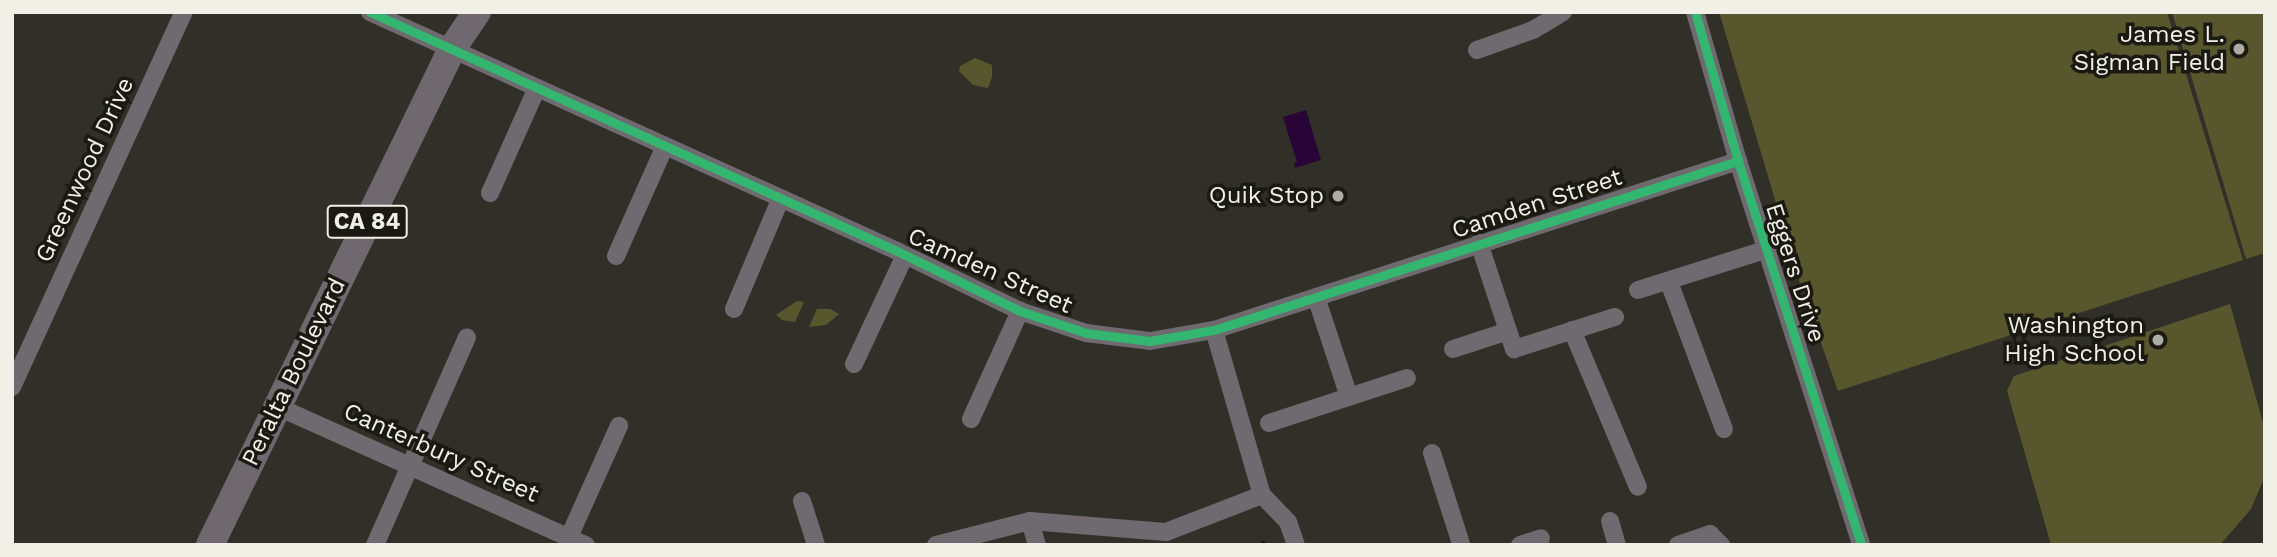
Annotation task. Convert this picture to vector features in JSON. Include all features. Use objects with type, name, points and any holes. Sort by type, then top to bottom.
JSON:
[{"type":"main road","name":"Peralta Boulevard","points":[[452,49],[463,12]]},
{"type":"main road","name":"Peralta Boulevard","points":[[211,545],[276,406],[452,49],[477,12]]},
{"type":"street","name":"Greenwood Drive","points":[[12,387],[184,12]]},
{"type":"street","name":"Camden Street","points":[[370,12],[905,255],[1020,311],[1086,333],[1150,341],[1214,330],[1738,161]]},
{"type":"street","points":[[1477,50],[1533,30],[1563,12]]},
{"type":"street","name":"Eggers Drive","points":[[1695,12],[1738,161],[1768,248],[1860,545]]},
{"type":"street","points":[[489,193],[537,88]]},
{"type":"street","points":[[615,256],[665,146]]},
{"type":"street","points":[[734,309],[780,200]]},
{"type":"street","points":[[1479,243],[1514,349],[1615,317]]},
{"type":"street","points":[[1638,290],[1768,248]]},
{"type":"street","points":[[854,364],[905,255]]},
{"type":"street","points":[[1669,282],[1724,429]]},
{"type":"street","points":[[1316,297],[1349,397]]},
{"type":"street","points":[[971,419],[1020,311]]},
{"type":"street","points":[[1214,330],[1262,495],[1288,522],[1296,545]]},
{"type":"street","points":[[1572,330],[1637,486]]},
{"type":"street","points":[[1453,349],[1508,331]]},
{"type":"street","points":[[375,545],[467,337]]},
{"type":"street","points":[[1269,423],[1407,377]]},
{"type":"street","name":"Canterbury Street","points":[[276,406],[586,545]]},
{"type":"street","points":[[569,537],[619,426]]},
{"type":"street","points":[[1432,453],[1461,545]]},
{"type":"street","points":[[936,545],[1030,521],[1168,538],[1262,495]]},
{"type":"street","points":[[802,500],[816,545]]},
{"type":"street","points":[[1030,521],[1037,545]]},
{"type":"street","points":[[1610,521],[1617,545]]},
{"type":"street","points":[[1678,545],[1710,534],[1721,545]]},
{"type":"street","points":[[1520,545],[1541,538]]},
{"type":"shaded area","points":[[1719,12],[2167,12],[2243,260],[1838,391],[1774,210],[1776,203]]},
{"type":"shaded area","points":[[2172,12],[2265,12],[2265,253],[2246,259]]},
{"type":"shaded area","points":[[975,58],[992,65],[988,88],[973,85],[959,71],[960,66]]},
{"type":"shaded area","points":[[1306,110],[1321,160],[1295,168],[1294,163],[1297,162],[1283,117]]},
{"type":"shaded area","points":[[797,301],[804,302],[795,322],[782,320],[776,315]]},
{"type":"shaded area","points":[[2230,304],[2265,430],[2265,476],[2251,509],[2220,545],[2051,545],[2007,391],[2014,376]]},
{"type":"shaded area","points":[[817,309],[830,309],[839,314],[826,325],[809,327]]},
{"type":"cycle path","points":[[370,12],[897,251],[1020,311],[1086,333],[1150,341],[1214,330],[1738,161]]},
{"type":"cycle path","points":[[1695,12],[1738,161],[1861,545]]},
{"type":"place","name":"James L. Sigman Field","points":[[2239,49]]},
{"type":"place","name":"Quik Stop","points":[[1338,196]]},
{"type":"place","name":"Washington High School","points":[[2158,340]]}]
